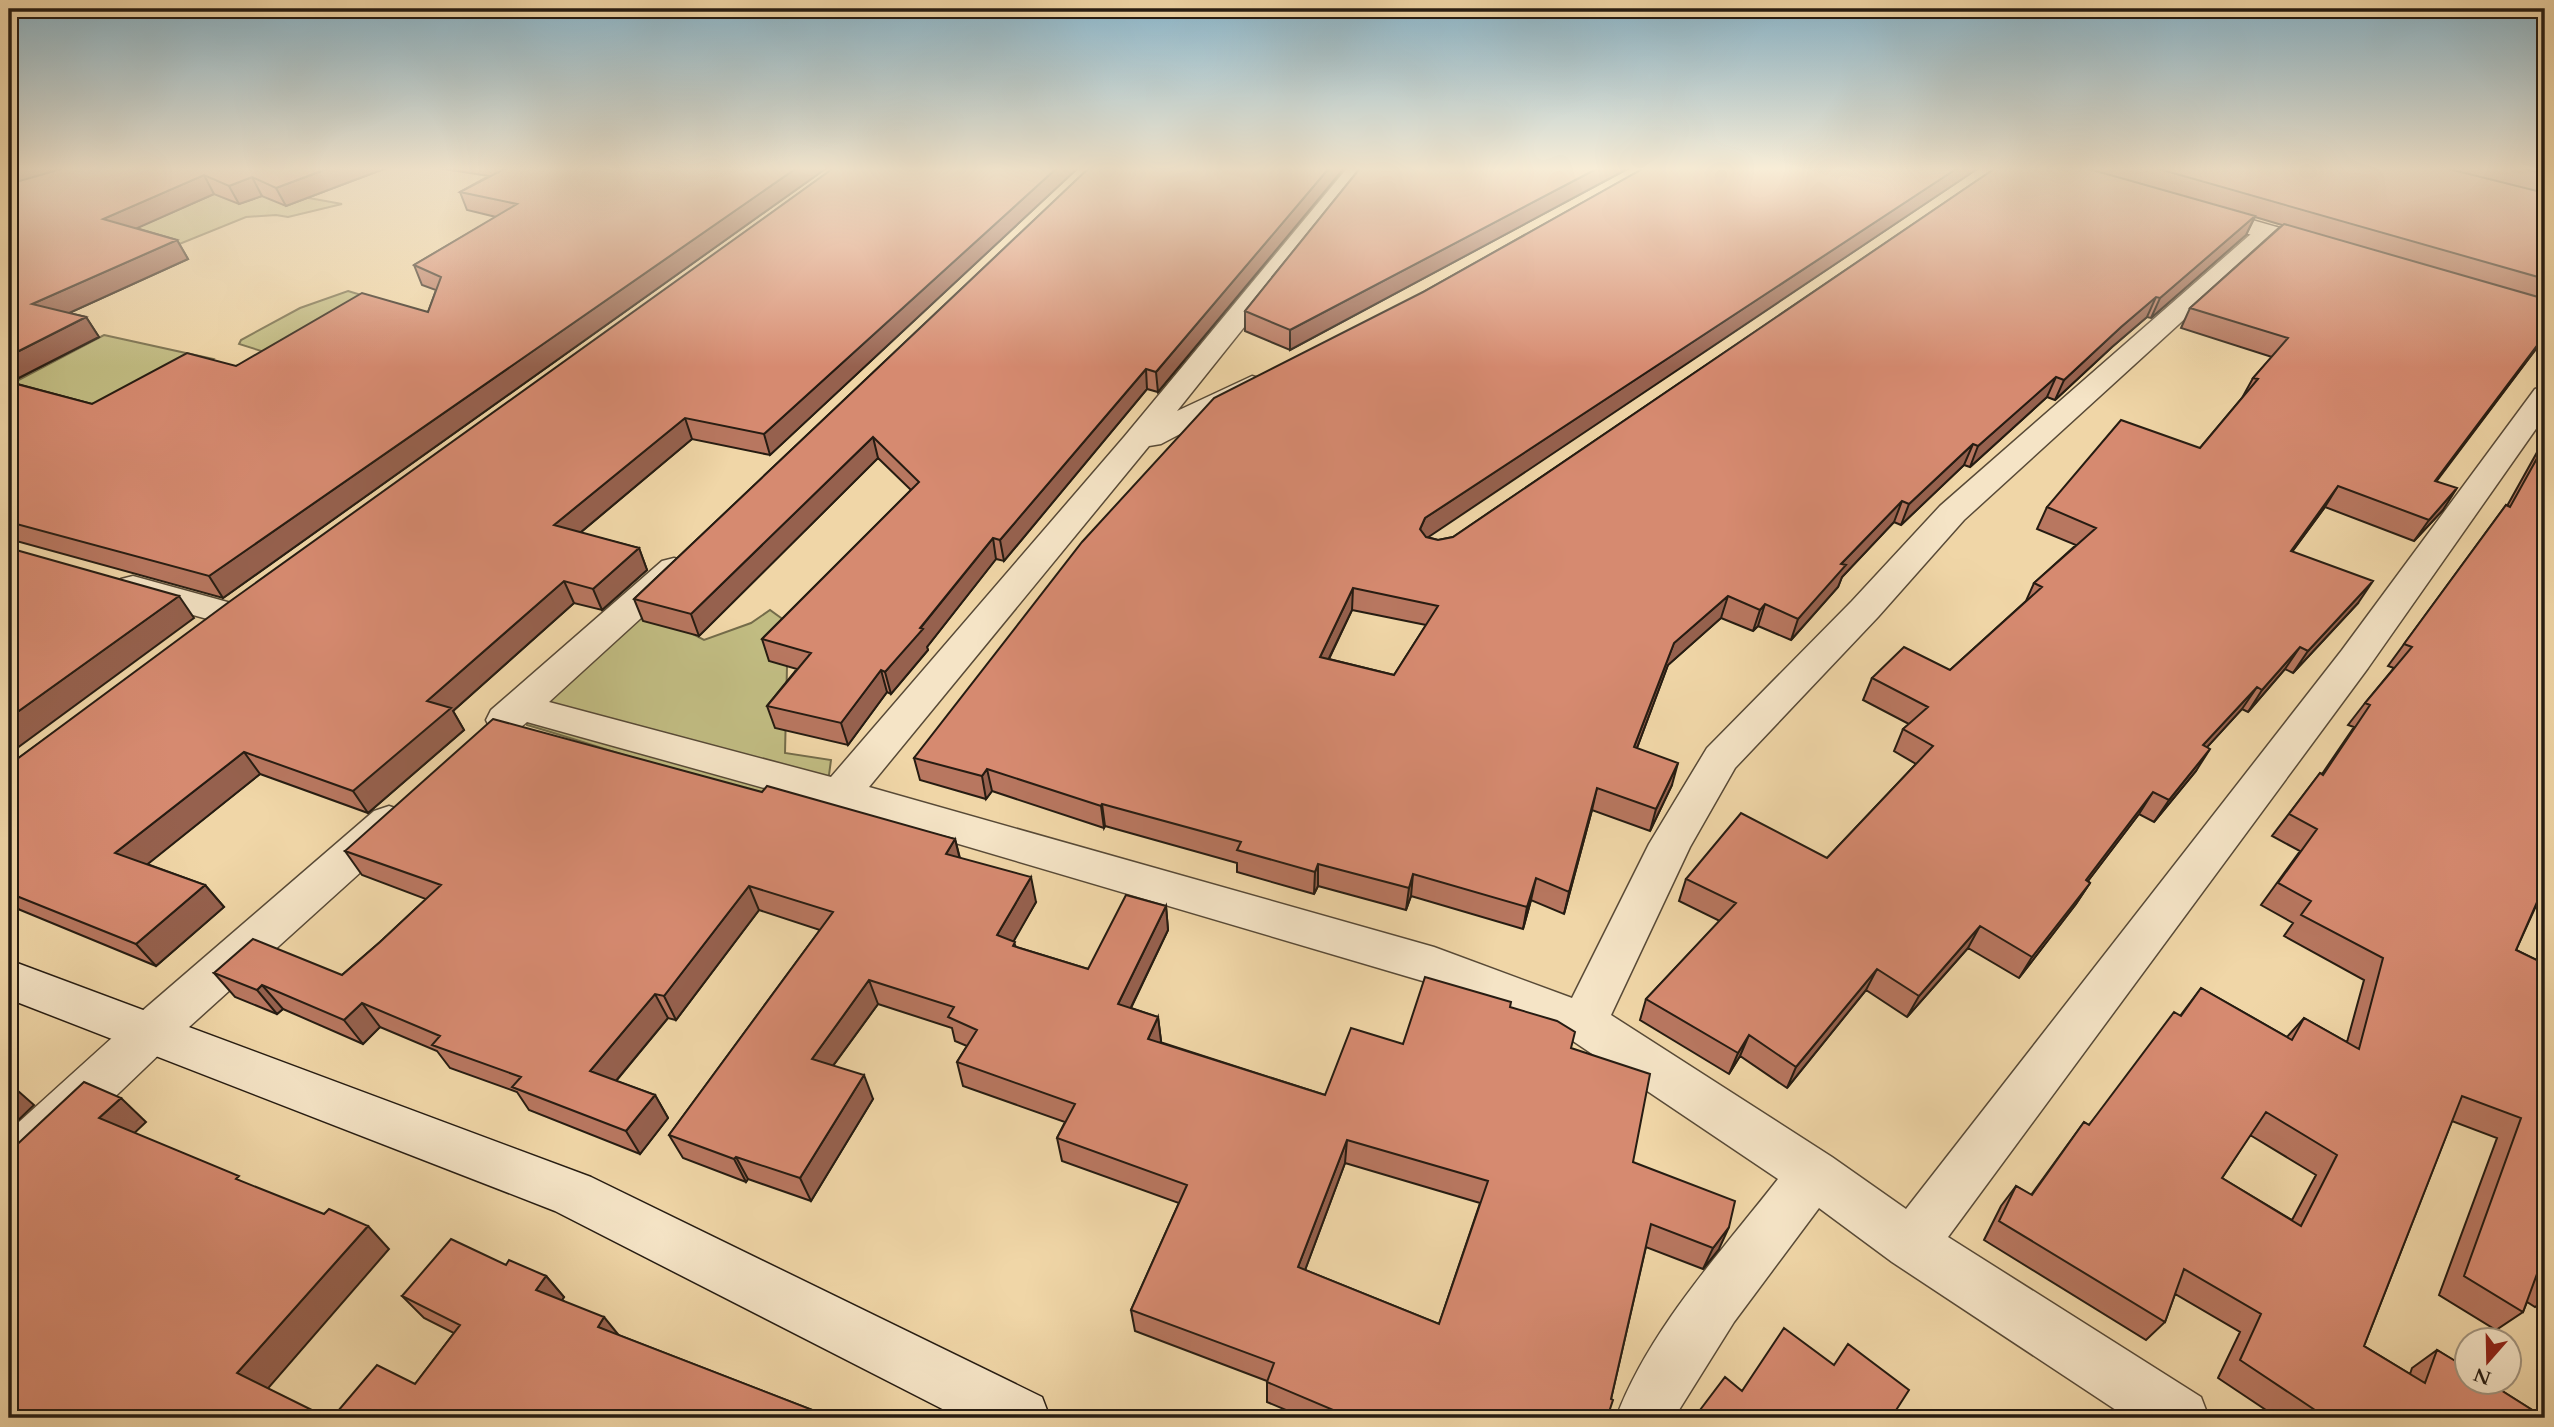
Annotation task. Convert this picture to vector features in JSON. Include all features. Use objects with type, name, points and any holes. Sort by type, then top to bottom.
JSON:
[{"type":"street","points":[[840,794],[1135,444],[1306,234]]},
{"type":"street","points":[[1584,1023],[1670,844],[1721,758],[1865,609],[1952,513],[2266,234]]},
{"type":"street","points":[[2273,234],[2347,255]]},
{"type":"street","points":[[1135,444],[1279,371]]},
{"type":"street","points":[[1912,1244],[2355,659],[2545,395]]},
{"type":"street","points":[[478,743],[696,547]]},
{"type":"street","points":[[99,577],[240,606],[196,639]]},
{"type":"street","points":[[519,707],[840,794],[1434,965],[1584,1023],[1814,1174],[1912,1244],[2180,1418]]},
{"type":"street","points":[[9,1164],[151,1032],[417,798]]},
{"type":"street","points":[[9,979],[573,1194],[1021,1418]]},
{"type":"street","points":[[1645,1418],[1654,1397],[1715,1303],[1814,1174]]},
{"type":"shaded area","points":[[95,234],[205,234],[177,245],[89,237]]},
{"type":"shaded area","points":[[348,291],[378,300],[287,359],[239,344],[241,340],[300,308]]},
{"type":"shaded area","points":[[104,335],[213,359],[121,412],[9,385]]},
{"type":"shaded area","points":[[636,604],[704,640],[751,623],[770,610],[788,623],[785,753],[831,760],[825,805],[788,800],[713,782],[527,725],[526,699]]},
{"type":"building","points":[[9,234],[154,234],[177,240],[32,304],[86,317],[9,356]]},
{"type":"building","points":[[467,234],[702,234],[209,576],[9,522],[9,382],[92,404],[187,353],[236,366],[362,293],[428,312],[441,277],[414,265]]},
{"type":"building","points":[[742,234],[985,234],[764,434],[685,418],[554,525],[639,548],[593,589],[564,581],[427,701],[451,708],[353,791],[244,752],[115,853],[205,885],[136,944],[9,893],[9,765],[229,602]]},
{"type":"building","points":[[1020,234],[1273,234],[1156,372],[1146,369],[1000,540],[993,538],[920,628],[923,629],[885,672],[881,670],[841,723],[767,706],[811,653],[762,639],[919,482],[873,437],[691,614],[634,599]]},
{"type":"building","points":[[1307,234],[1473,234],[1290,330],[1245,311]]},
{"type":"building","points":[[1527,234],[1858,234],[1425,518],[1420,529],[1426,537],[1438,540],[1453,537],[1899,234],[2235,234],[2160,298],[2156,297],[2121,327],[2064,380],[2056,377],[1978,446],[1973,444],[1909,504],[1902,501],[1841,564],[1846,565],[1798,619],[1765,604],[1760,610],[1728,596],[1674,643],[1634,747],[1678,763],[1656,809],[1597,788],[1569,892],[1536,878],[1527,907],[1413,874],[1409,888],[1318,864],[1315,872],[1237,850],[1241,842],[1102,804],[1101,806],[987,769],[982,776],[914,758],[1082,542],[1214,398],[1423,292]],"holes":[[[1353,588],[1438,606],[1394,675],[1320,657]]]},
{"type":"building","points":[[2273,234],[2317,234],[2545,299],[2545,335],[2435,481],[2457,488],[2429,520],[2338,486],[2291,551],[2373,581],[2308,651],[2300,647],[2262,690],[2257,687],[2203,745],[2210,749],[2169,800],[2153,792],[2086,880],[2090,883],[2032,957],[1980,926],[1919,996],[1877,969],[1796,1067],[1749,1035],[1738,1053],[1646,999],[1736,903],[1686,879],[1741,813],[1827,858],[1933,746],[1903,729],[1928,707],[1872,678],[1904,647],[1950,670],[2042,587],[2034,583],[2096,528],[2047,507],[2121,420],[2200,448],[2258,379],[2253,378],[2288,338],[2190,308]]},
{"type":"building","points":[[2386,234],[2545,234],[2545,279]]},
{"type":"building","points":[[2545,444],[2545,884],[2516,950],[2545,964],[2545,1278],[2537,1274],[2523,1312],[2464,1276],[2521,1118],[2462,1096],[2364,1346],[2425,1383],[2437,1350],[2452,1359],[2452,1396],[2510,1396],[2545,1418],[2327,1418],[2240,1360],[2261,1314],[2184,1269],[2165,1322],[1999,1221],[2016,1186],[2032,1195],[2084,1122],[2089,1125],[2174,1012],[2181,1016],[2201,988],[2292,1040],[2304,1018],[2359,1049],[2383,958],[2301,915],[2311,901],[2278,883],[2317,829],[2289,814],[2320,773],[2323,775],[2370,705],[2365,703],[2412,647],[2404,644],[2506,505],[2510,507]],"holes":[[[2266,1112],[2337,1155],[2301,1226],[2222,1178]]]},
{"type":"building","points":[[9,548],[179,596],[9,718]]},
{"type":"building","points":[[493,719],[762,792],[767,786],[955,839],[946,854],[1031,877],[997,935],[1015,942],[1013,946],[1088,969],[1126,895],[1166,906],[1118,1004],[1158,1017],[1148,1039],[1325,1095],[1351,1028],[1403,1044],[1425,977],[1511,1002],[1510,1007],[1557,1021],[1575,1032],[1571,1048],[1650,1074],[1633,1162],[1735,1201],[1729,1227],[1713,1248],[1651,1224],[1607,1418],[1352,1418],[1267,1382],[1274,1363],[1131,1310],[1187,1185],[1057,1138],[1075,1104],[957,1062],[977,1030],[948,1017],[954,1007],[869,980],[812,1059],[864,1075],[800,1178],[736,1157],[734,1159],[669,1135],[833,912],[749,886],[664,996],[655,994],[590,1071],[655,1095],[626,1131],[512,1087],[521,1077],[432,1045],[440,1036],[362,1003],[344,1020],[262,985],[257,990],[214,973],[253,939],[342,975],[441,885],[345,851]],"holes":[[[1347,1140],[1488,1181],[1439,1324],[1298,1267]]]},
{"type":"building","points":[[84,1082],[121,1098],[99,1118],[239,1176],[236,1179],[324,1214],[329,1209],[368,1226],[237,1373],[328,1418],[9,1418],[9,1152]]},
{"type":"building","points":[[451,1239],[506,1265],[509,1260],[546,1276],[536,1290],[604,1317],[598,1327],[828,1416],[332,1418],[377,1365],[415,1384],[460,1325],[402,1296]]},
{"type":"building","points":[[1784,1328],[1834,1365],[1848,1344],[1909,1390],[1891,1418],[1710,1418],[1700,1410],[1725,1377],[1742,1391]]}]
